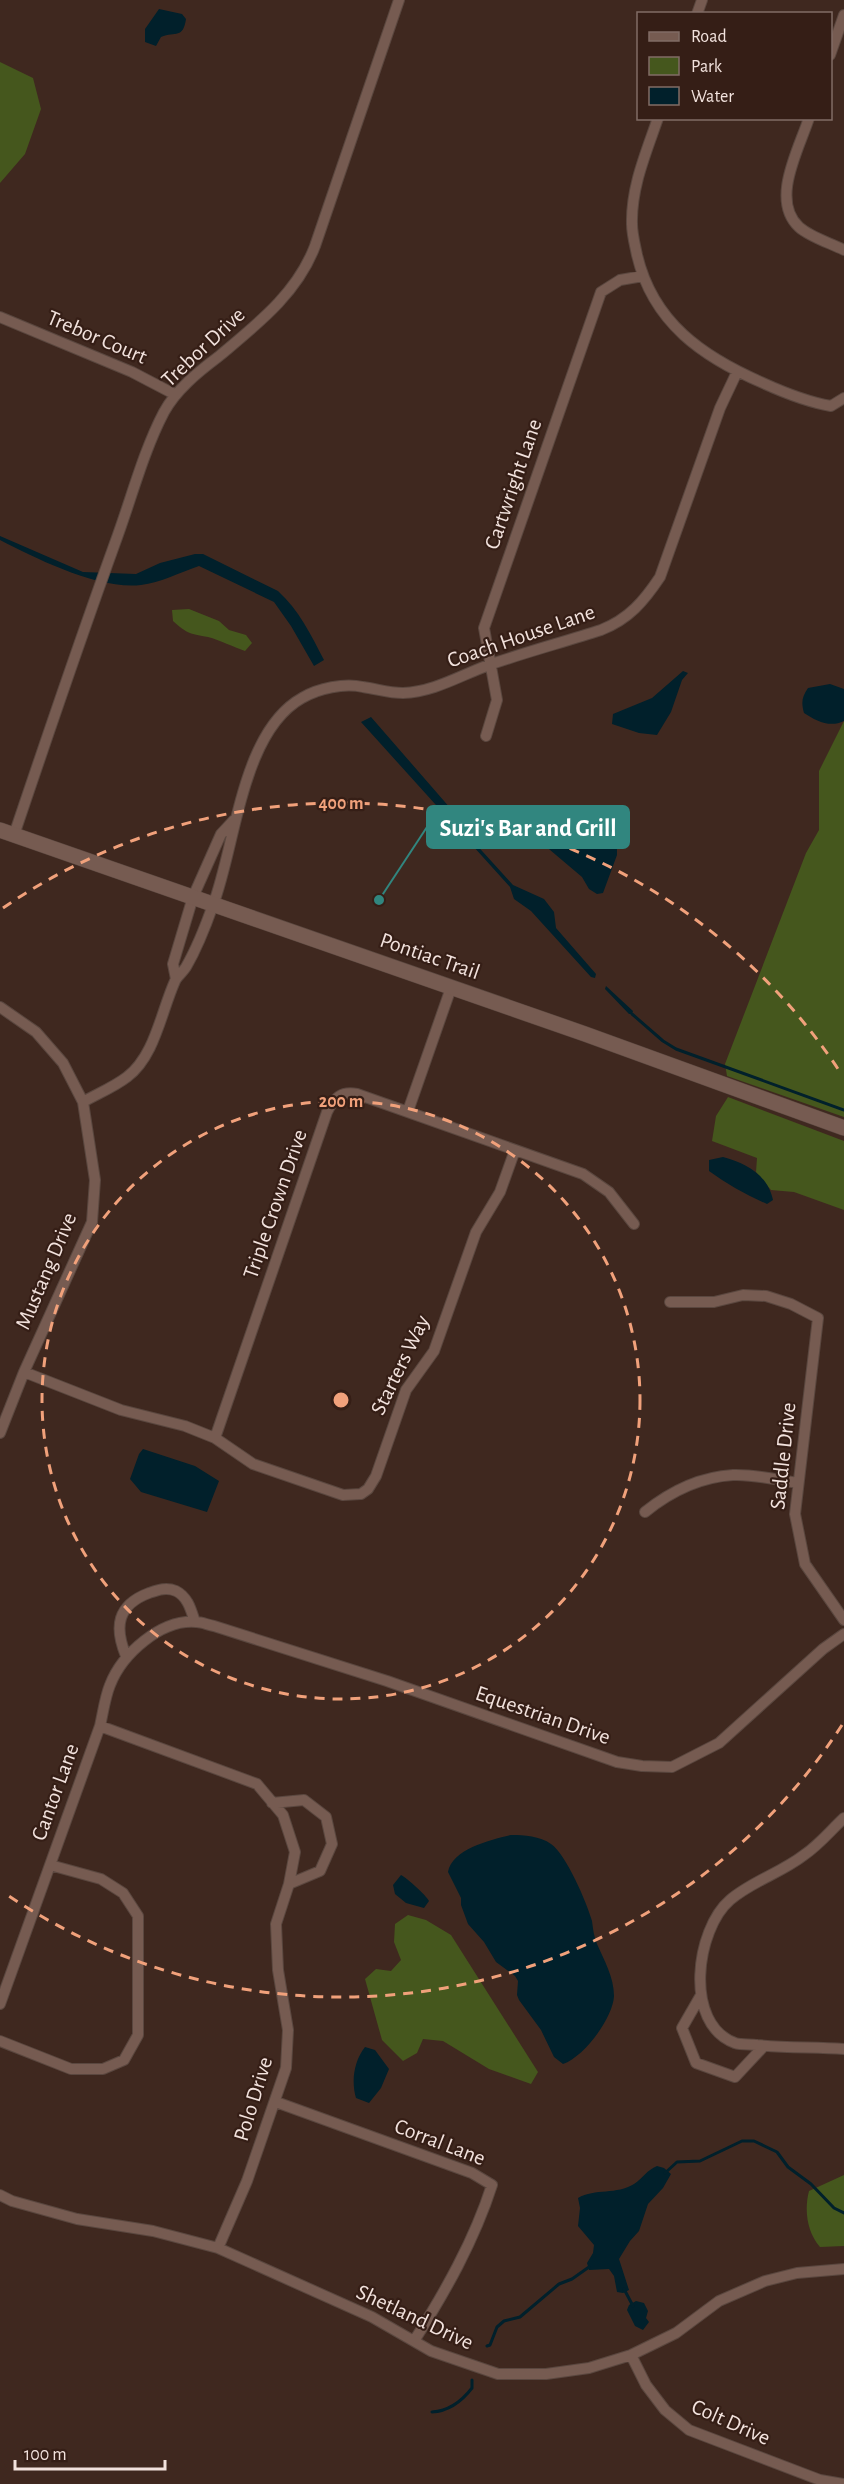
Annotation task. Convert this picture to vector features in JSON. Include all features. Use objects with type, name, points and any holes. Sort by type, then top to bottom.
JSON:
[{"type":"main road","name":"Pontiac Trail","points":[[7,832],[844,1128]]},
{"type":"street","name":"Trebor Drive","points":[[7,832],[165,411],[176,395],[196,374],[271,310],[303,272],[315,246],[399,0]]},
{"type":"street","points":[[832,52],[844,15]]},
{"type":"street","points":[[657,120],[637,177],[632,225],[643,276],[661,312],[700,349],[737,372],[781,391],[831,406],[844,398]]},
{"type":"street","points":[[808,120],[788,182],[785,203],[790,216],[800,228],[844,250]]},
{"type":"street","name":"Cartwright Lane","points":[[486,736],[497,700],[484,628],[601,292],[620,280],[643,276]]},
{"type":"street","name":"Trebor Court","points":[[0,318],[132,372],[176,395]]},
{"type":"street","name":"Coach House Lane","points":[[176,979],[185,968],[214,904],[235,820],[267,732],[278,717],[301,698],[321,690],[341,686],[361,686],[383,692],[424,691],[489,665],[615,624],[634,611],[647,597],[660,577],[720,408],[737,372]]},
{"type":"street","name":"Coach House Lane","points":[[176,979],[173,963],[193,897],[221,834],[235,820]]},
{"type":"street","points":[[83,1102],[128,1077],[146,1053],[158,1030],[176,979]]},
{"type":"street","points":[[408,1111],[451,988]]},
{"type":"street","name":"Mustang Drive","points":[[0,1007],[36,1032],[63,1063],[83,1102],[95,1180],[92,1222],[24,1372],[0,1433]]},
{"type":"street","name":"Triple Crown Drive","points":[[215,1438],[332,1102],[343,1094],[349,1093],[408,1111],[583,1174],[609,1192],[634,1224]]},
{"type":"street","name":"Starters Way","points":[[24,1372],[121,1410],[185,1426],[215,1438],[252,1464],[278,1474],[343,1495],[361,1494],[368,1489],[375,1476],[405,1390],[434,1351],[476,1232],[500,1192],[515,1150]]},
{"type":"street","name":"Saddle Drive","points":[[670,1302],[714,1302],[743,1295],[766,1296],[791,1304],[818,1318],[795,1514],[805,1564],[844,1620]]},
{"type":"street","points":[[645,1512],[664,1496],[693,1482],[734,1475],[798,1483]]},
{"type":"street","points":[[163,1588],[177,1591],[188,1602],[195,1622],[177,1624],[148,1637],[126,1656],[118,1638],[125,1607],[137,1597],[163,1588]]},
{"type":"street","name":"Equestrian Drive","points":[[195,1622],[387,1681],[617,1762],[672,1767],[719,1743],[823,1649],[844,1634]]},
{"type":"street","name":"Cantor Lane","points":[[0,2004],[100,1726],[110,1685],[126,1656]]},
{"type":"street","name":"Polo Drive","points":[[100,1726],[257,1784],[283,1815],[295,1852],[289,1884],[276,1924],[278,1970],[288,2030],[286,2068],[276,2102],[218,2248]]},
{"type":"street","points":[[272,1803],[304,1800],[326,1817],[332,1844],[320,1871],[289,1884]]},
{"type":"street","points":[[844,1818],[804,1856],[729,1901],[712,1926],[700,1959],[701,1995],[705,2014],[718,2031],[735,2043],[844,2049]]},
{"type":"street","points":[[0,2041],[71,2070],[103,2069],[124,2060],[138,2035],[138,1916],[123,1893],[101,1880],[50,1865]]},
{"type":"street","points":[[701,1995],[682,2028],[696,2063],[735,2077],[764,2046]]},
{"type":"street","name":"Corral Lane","points":[[276,2102],[472,2173],[492,2185],[483,2212],[445,2291],[414,2341]]},
{"type":"street","name":"Shetland Drive","points":[[0,2195],[12,2201],[77,2219],[153,2231],[218,2248],[372,2317],[430,2351],[498,2374],[546,2374],[590,2368],[632,2355],[676,2332],[719,2301],[765,2281],[797,2273],[844,2269]]},
{"type":"street","name":"Colt Drive","points":[[632,2355],[646,2385],[665,2410],[689,2430],[820,2480],[844,2484]]},
{"type":"green space","points":[[0,62],[33,78],[41,109],[25,154],[0,183]]},
{"type":"green space","points":[[189,609],[219,621],[229,630],[246,635],[252,643],[245,651],[213,638],[186,631],[173,621],[172,610]]},
{"type":"green space","points":[[844,721],[844,1117],[727,1076],[725,1064],[806,853],[819,830],[819,771]]},
{"type":"green space","points":[[728,1097],[844,1141],[844,1210],[794,1192],[771,1190],[756,1172],[757,1158],[712,1141],[716,1116]]},
{"type":"green space","points":[[408,1915],[426,1920],[451,1935],[538,2072],[531,2084],[489,2069],[443,2041],[423,2039],[417,2053],[403,2061],[382,2040],[365,1979],[376,1969],[391,1971],[401,1960],[394,1942],[395,1924]]},
{"type":"green space","points":[[844,2175],[844,2246],[820,2247],[809,2228],[807,2206],[809,2191]]},
{"type":"water","points":[[159,9],[182,14],[186,19],[181,32],[161,37],[156,46],[145,42],[145,29]]},
{"type":"water","points":[[0,536],[83,572],[136,574],[160,563],[203,554],[278,591],[298,615],[324,660],[314,666],[274,602],[199,566],[148,584],[106,583],[50,564],[0,540]]},
{"type":"water","points":[[683,671],[688,673],[682,680],[671,712],[657,735],[639,733],[612,724],[613,714],[652,698]]},
{"type":"water","points":[[830,684],[844,689],[844,721],[834,724],[823,723],[809,716],[804,713],[803,706],[803,697],[808,688]]},
{"type":"water","points":[[371,717],[451,809],[453,819],[513,885],[544,899],[554,912],[556,928],[596,974],[595,978],[591,977],[531,911],[514,899],[510,887],[361,722]]},
{"type":"water","points":[[555,826],[617,845],[617,855],[603,893],[597,894],[589,889],[582,877],[543,844],[546,833]]},
{"type":"water","points":[[606,986],[633,1011],[632,1014],[629,1014],[605,989]]},
{"type":"water","points":[[723,1157],[755,1171],[766,1184],[773,1200],[767,1204],[759,1201],[709,1171],[709,1160]]},
{"type":"water","points":[[143,1449],[195,1466],[219,1481],[207,1512],[141,1492],[130,1479]]},
{"type":"water","points":[[511,1835],[542,1839],[557,1849],[586,1903],[596,1941],[612,1982],[614,1996],[609,2015],[596,2036],[580,2054],[563,2064],[554,2057],[541,2030],[519,2000],[518,1981],[515,1976],[496,1962],[484,1942],[468,1924],[461,1905],[461,1898],[448,1872],[451,1864],[464,1852],[483,1843]]},
{"type":"water","points":[[401,1875],[427,1898],[429,1901],[424,1908],[406,1903],[395,1894],[393,1885]]},
{"type":"water","points":[[365,2047],[375,2050],[389,2069],[381,2088],[369,2103],[356,2098],[354,2085],[354,2071]]},
{"type":"water","points":[[657,2166],[671,2174],[663,2188],[648,2204],[639,2231],[619,2259],[629,2290],[623,2293],[617,2292],[614,2276],[609,2269],[589,2270],[587,2263],[593,2253],[594,2245],[578,2226],[580,2208],[578,2198],[592,2193],[627,2187]]},
{"type":"water","points":[[636,2301],[644,2303],[648,2311],[646,2318],[649,2322],[643,2330],[635,2326],[627,2310],[629,2305]]},
{"type":"waterway","points":[[632,1014],[663,1041],[676,1049],[844,1110]]},
{"type":"waterway","points":[[665,2173],[677,2162],[700,2161],[742,2141],[754,2141],[777,2152],[788,2167],[811,2184],[834,2208],[844,2213]]},
{"type":"waterway","points":[[487,2346],[490,2345],[497,2327],[504,2321],[520,2317],[559,2284],[572,2279],[589,2267]]},
{"type":"waterway","points":[[624,2289],[633,2306]]},
{"type":"waterway","points":[[432,2412],[444,2410],[459,2401],[472,2388],[472,2380]]},
{"type":"place","name":"Suzi's Bar and Grill","points":[[379,900]]}]
